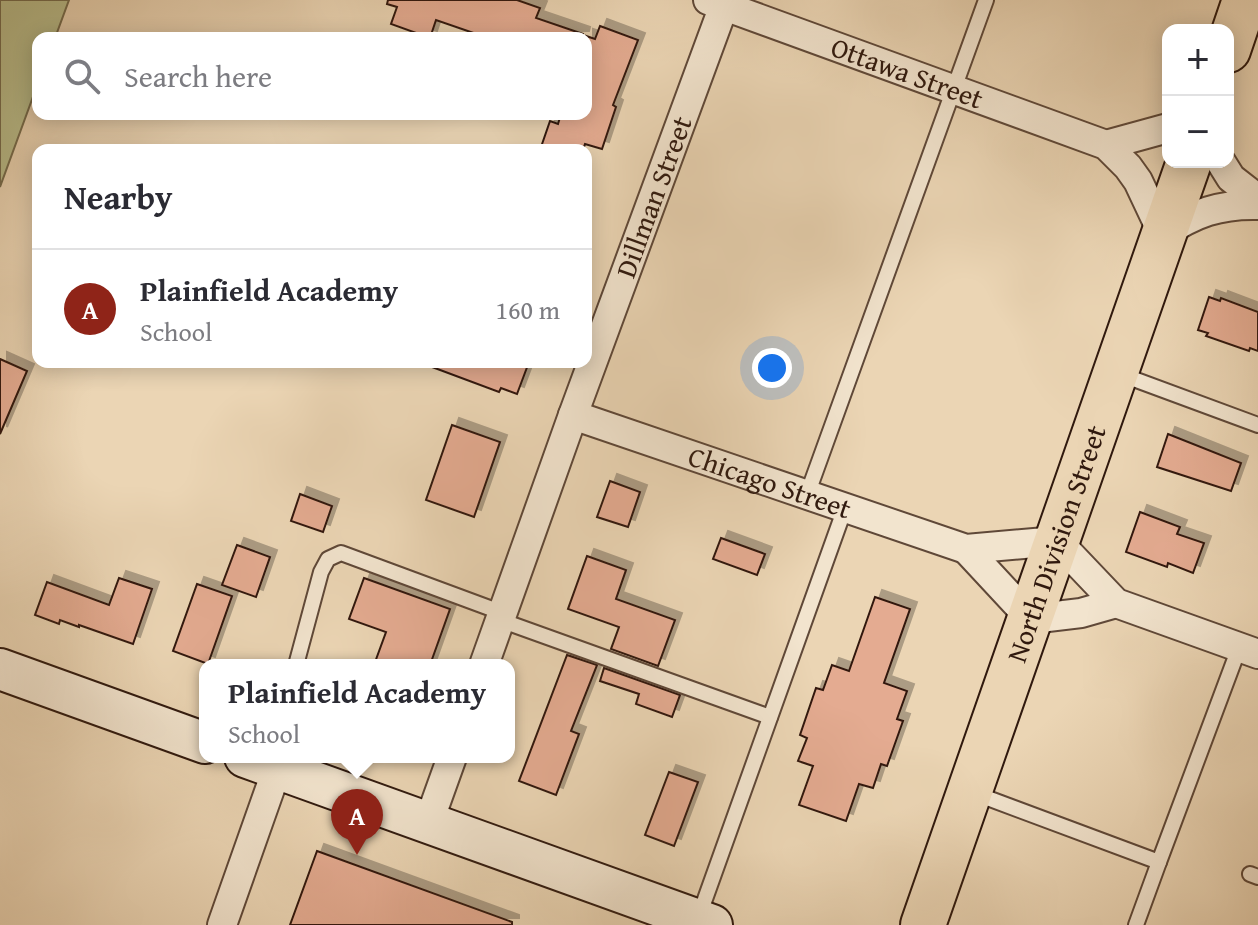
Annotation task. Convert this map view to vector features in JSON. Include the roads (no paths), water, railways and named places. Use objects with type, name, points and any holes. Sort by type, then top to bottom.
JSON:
[{"type":"main road","points":[[1234,32],[1245,0]]},
{"type":"main road","name":"North Division Street","points":[[923,925],[1187,168]]},
{"type":"main road","points":[[0,669],[199,741]]},
{"type":"main road","points":[[266,763],[705,922]]},
{"type":"street","name":"Ottawa Street","points":[[719,2],[1106,145],[1138,181],[1163,234]]},
{"type":"street","name":"Dillman Street","points":[[592,361],[719,2]]},
{"type":"street","points":[[1106,145],[1162,130]]},
{"type":"street","points":[[1225,168],[1231,178],[1258,199]]},
{"type":"street","points":[[1163,234],[1206,211],[1258,205]]},
{"type":"street","name":"Dillman Street","points":[[486,659],[590,368]]},
{"type":"street","name":"Chicago Street","points":[[573,415],[966,549],[1057,541]]},
{"type":"street","points":[[1057,541],[1116,603],[1248,651]]},
{"type":"street","name":"Chicago Street","points":[[966,549],[1031,619]]},
{"type":"street","points":[[1031,619],[1081,613],[1116,603]]},
{"type":"street","points":[[222,925],[263,763]]},
{"type":"street","points":[[428,824],[450,763]]},
{"type":"lane","points":[[807,495],[986,0]]},
{"type":"lane","points":[[1116,373],[1258,425]]},
{"type":"lane","points":[[705,922],[770,717],[845,508]]},
{"type":"lane","points":[[298,659],[321,572],[328,559],[341,553],[770,717]]},
{"type":"lane","points":[[1136,925],[1159,862],[1248,651]]},
{"type":"lane","points":[[970,792],[1159,862]]},
{"type":"place","name":"Plainfield Academy","points":[[357,855]]}]
